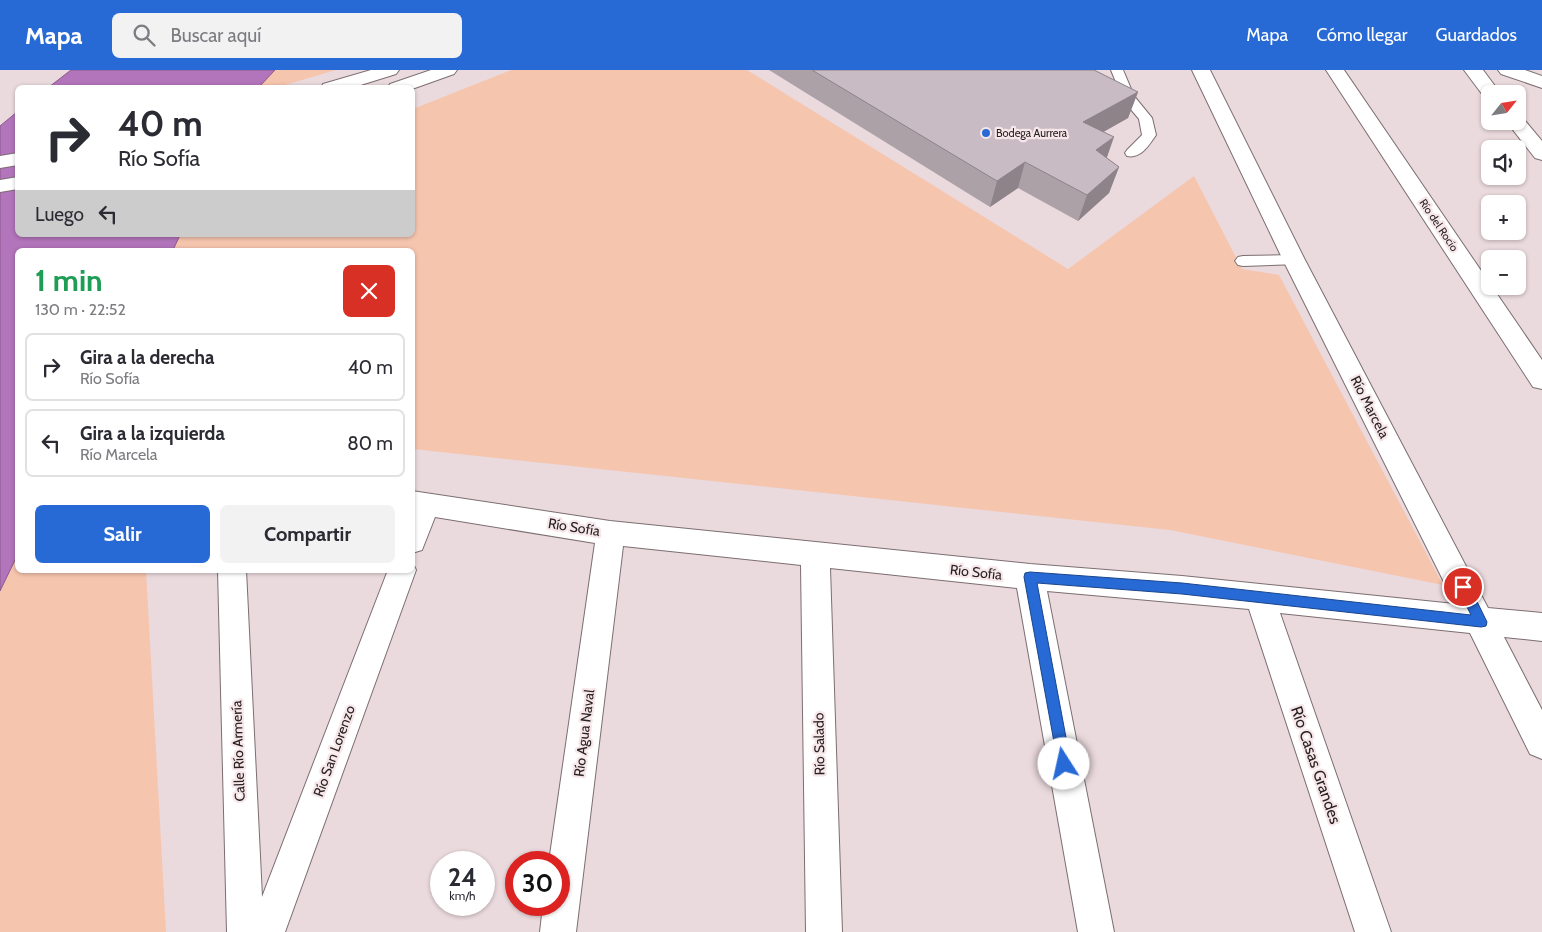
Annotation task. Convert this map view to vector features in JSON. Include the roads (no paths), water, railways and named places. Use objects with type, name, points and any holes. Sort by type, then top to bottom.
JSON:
[{"type":"street","points":[[340,85],[390,70]]},
{"type":"street","points":[[406,85],[448,70]]},
{"type":"street","name":"Río Marcela","points":[[1201,70],[1294,260],[1542,743]]},
{"type":"street","name":"Río del Rocío","points":[[1335,70],[1542,380]]},
{"type":"street","points":[[1473,70],[1485,85]]},
{"type":"street","points":[[1508,70],[1542,82]]},
{"type":"street","points":[[1522,130],[1542,154]]},
{"type":"street","points":[[0,162],[15,160]]},
{"type":"street","points":[[0,186],[15,184]]},
{"type":"street","points":[[415,525],[419,503]]},
{"type":"street","name":"Río Sofía","points":[[419,503],[610,533],[1030,577],[1182,589],[1542,627]]},
{"type":"street","name":"Río Agua Naval","points":[[558,932],[610,533]]},
{"type":"street","name":"Río Salado","points":[[815,555],[824,932]]},
{"type":"street","name":"Calle Río Armería","points":[[232,573],[245,932]]},
{"type":"street","name":"Río San Lorenzo","points":[[267,932],[401,573]]},
{"type":"street","points":[[1030,577],[1096,932]]},
{"type":"street","name":"Río Casas Grandes","points":[[1260,598],[1373,932]]},
{"type":"lane","points":[[1072,70],[1128,97]]},
{"type":"lane","points":[[1117,70],[1128,97],[1145,118],[1149,135],[1142,145],[1132,153]]},
{"type":"lane","points":[[1243,261],[1294,260]]},
{"type":"place","name":"Bodega Aurrera","points":[[986,133]]}]
